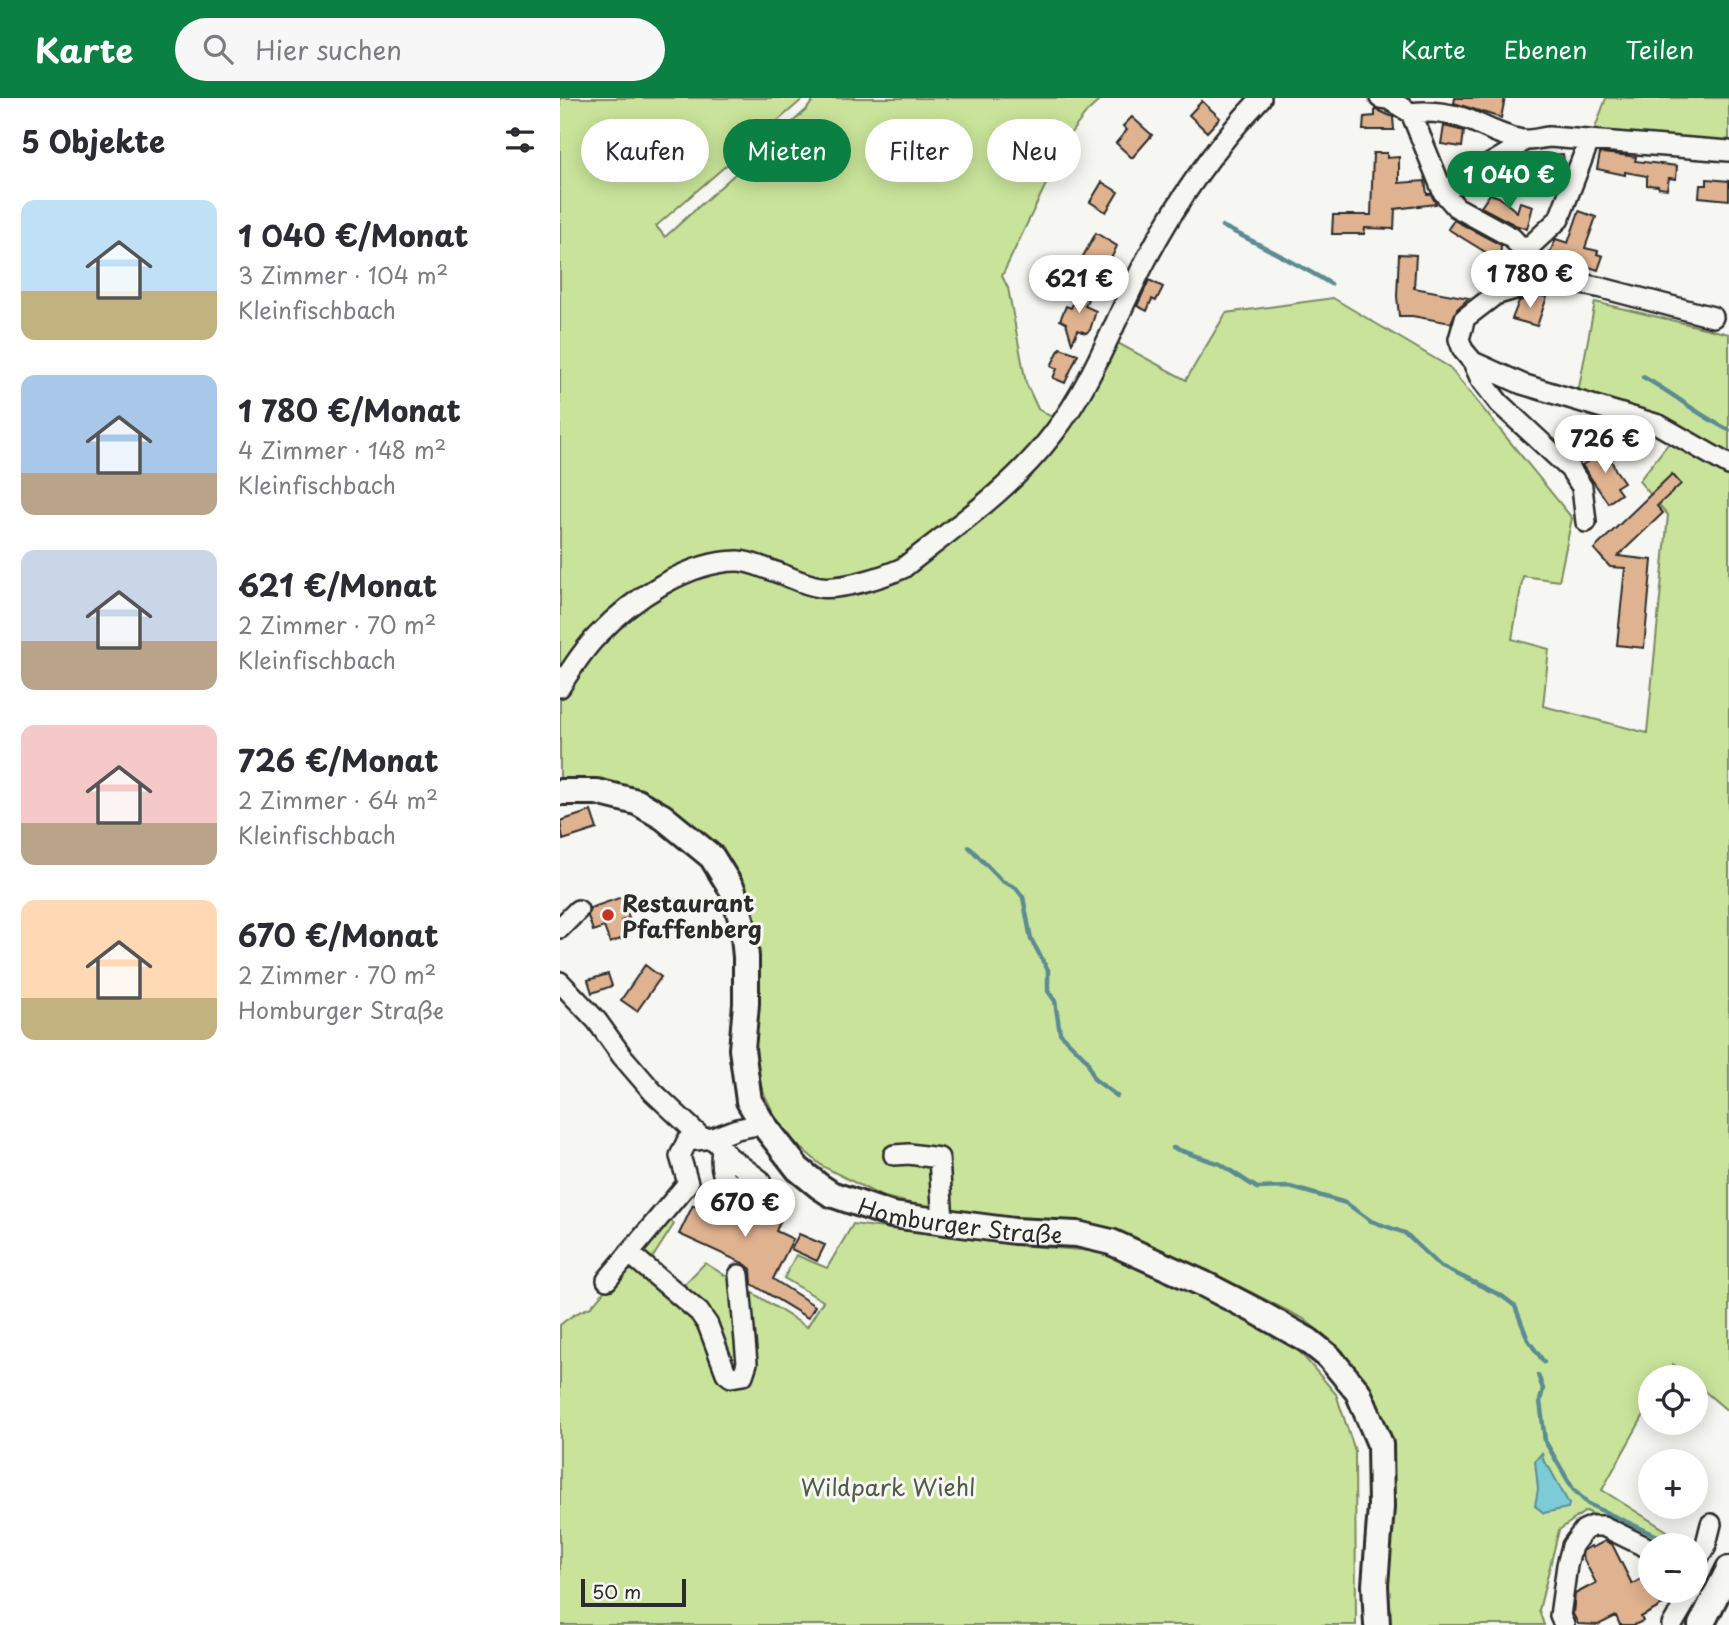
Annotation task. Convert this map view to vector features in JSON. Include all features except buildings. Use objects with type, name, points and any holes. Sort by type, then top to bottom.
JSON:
[{"type":"main road","name":"Homburger Straße","points":[[560,792],[597,792],[636,802],[663,817],[712,857],[733,891],[743,926],[746,1004],[742,1049],[748,1101],[762,1124],[798,1169],[831,1194],[892,1215],[1014,1231],[1077,1234],[1111,1242],[1215,1289],[1309,1340],[1329,1357],[1358,1392],[1380,1444],[1381,1507],[1375,1585],[1377,1625]]},
{"type":"main road","points":[[1701,1625],[1729,1569]]},
{"type":"street","points":[[560,687],[597,635],[617,617],[663,584],[704,565],[740,560],[820,587],[890,574],[903,568],[1009,484],[1054,434],[1075,401],[1180,199],[1232,129],[1261,98]]},
{"type":"street","points":[[1380,98],[1388,99],[1411,113],[1443,192],[1456,207],[1511,237],[1552,278]]},
{"type":"street","points":[[1411,113],[1427,111],[1475,122],[1488,131],[1524,140],[1549,137],[1729,151]]},
{"type":"street","points":[[1443,192],[1512,151],[1524,140]]},
{"type":"street","points":[[1525,251],[1559,219],[1588,141]]},
{"type":"street","points":[[1586,522],[1582,487],[1570,469],[1499,403],[1463,350],[1459,339],[1465,318],[1494,295],[1552,278],[1713,317]]},
{"type":"street","points":[[1473,362],[1522,384],[1658,425],[1729,465]]},
{"type":"street","points":[[560,928],[578,910]]},
{"type":"street","points":[[560,982],[597,1021],[653,1092],[758,1179]]},
{"type":"street","points":[[607,1280],[688,1183],[680,1156],[687,1141],[713,1142],[737,1129],[762,1124]]},
{"type":"street","points":[[894,1156],[909,1154],[939,1158],[932,1178],[943,1222]]},
{"type":"street","points":[[629,1253],[699,1312],[708,1325],[726,1373],[731,1377],[743,1375],[747,1363],[739,1275]]},
{"type":"street","points":[[1708,1538],[1712,1524]]},
{"type":"street","points":[[1564,1625],[1560,1616],[1567,1566],[1572,1546],[1584,1530],[1603,1526],[1638,1543]]},
{"type":"street","points":[[1672,1625],[1685,1603]]},
{"type":"green space","points":[[560,98],[804,98],[780,119],[723,119],[723,168],[709,180],[709,119],[581,119],[581,182],[707,182],[656,226],[665,237],[726,182],[851,182],[851,119],[796,119],[815,98],[1102,98],[1081,120],[987,119],[987,182],[1047,182],[1002,276],[1008,288],[1026,383],[1038,409],[1055,419],[1006,477],[889,569],[821,583],[740,555],[656,583],[560,679]]},
{"type":"green space","points":[[1606,98],[1729,98],[1729,144],[1593,134]]},
{"type":"green space","points":[[1333,298],[1449,367],[1572,518],[1559,581],[1523,576],[1512,639],[1549,649],[1543,706],[1647,733],[1668,515],[1639,481],[1672,439],[1729,471],[1729,1412],[1708,1394],[1708,1365],[1638,1365],[1638,1426],[1602,1490],[1638,1513],[1638,1519],[1648,1519],[1666,1533],[1638,1534],[1586,1511],[1559,1530],[1539,1610],[1544,1625],[1389,1625],[1380,1413],[1343,1351],[1304,1319],[1215,1274],[1116,1238],[937,1210],[881,1196],[822,1166],[782,1131],[760,1085],[753,1028],[756,940],[703,834],[659,800],[612,785],[560,781],[560,694],[576,670],[658,590],[739,564],[820,593],[870,585],[1014,487],[1116,342],[1186,380],[1226,313]]},
{"type":"green space","points":[[1595,302],[1729,334],[1729,459],[1578,393]]},
{"type":"green space","name":"Wildpark Wiehl","points":[[667,1216],[674,1224],[644,1271],[673,1296],[705,1263],[807,1327],[823,1301],[784,1278],[796,1255],[827,1268],[853,1224],[1029,1246],[1106,1252],[1202,1294],[1299,1351],[1336,1394],[1355,1451],[1356,1625],[560,1625],[560,1325],[591,1307]]},
{"type":"water","points":[[1542,1453],[1544,1462],[1569,1504],[1568,1508],[1544,1513],[1535,1506],[1538,1489],[1535,1461]]},
{"type":"waterway","points":[[1222,226],[1331,284]]},
{"type":"waterway","points":[[1643,377],[1729,430]]},
{"type":"waterway","points":[[969,847],[1002,881],[1016,888],[1023,897],[1031,939],[1048,970],[1048,991],[1055,1001],[1060,1033],[1087,1060],[1094,1079],[1117,1096]]},
{"type":"waterway","points":[[1173,1148],[1220,1164],[1257,1188],[1290,1187],[1346,1203],[1371,1221],[1405,1233],[1440,1266],[1502,1296],[1515,1306],[1528,1340],[1544,1362]]},
{"type":"waterway","points":[[1538,1375],[1543,1389],[1540,1401],[1545,1441],[1573,1489],[1588,1504],[1651,1533]]},
{"type":"place","name":"Restaurant Pfaffenberg","points":[[608,915]]}]
